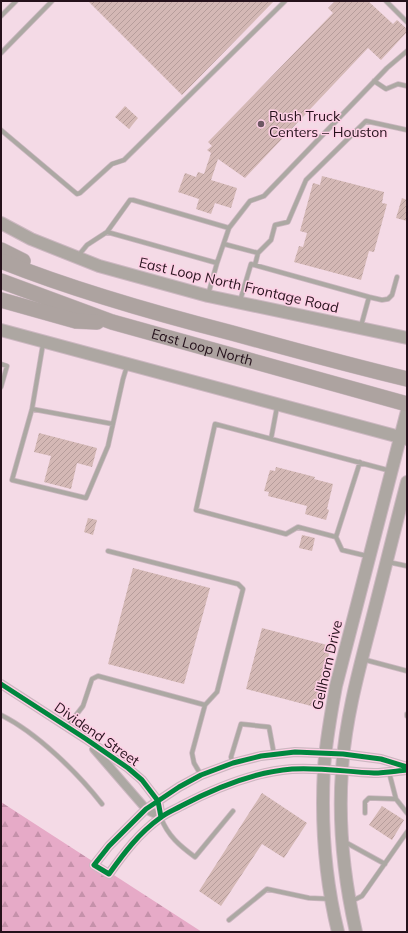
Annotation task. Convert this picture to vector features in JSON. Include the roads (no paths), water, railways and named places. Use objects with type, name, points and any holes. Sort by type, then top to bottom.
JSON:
[{"type":"highway","points":[[1,250],[79,290]]},
{"type":"highway","name":"East Loop North","points":[[1,262],[79,290],[154,312],[407,379]]},
{"type":"highway","name":"East Loop North","points":[[1,281],[112,322],[407,404]]},
{"type":"highway","points":[[1,300],[76,321],[112,322]]},
{"type":"main road","name":"East Loop North Frontage Road","points":[[1,223],[31,239],[100,266],[208,296],[407,338]]},
{"type":"main road","points":[[1,330],[403,438]]},
{"type":"main road","name":"Gellhorn Drive","points":[[338,932],[331,897],[325,852],[323,808],[324,768],[336,686],[391,471],[403,438],[407,411]]},
{"type":"main road","points":[[356,932],[348,896],[343,841],[341,811],[343,754],[348,721],[362,659],[407,482]]},
{"type":"main road","points":[[369,557],[387,562]]},
{"type":"main road","points":[[344,654],[362,659]]},
{"type":"main road","points":[[331,897],[348,896]]},
{"type":"street","name":"Dividend Street","points":[[1,684],[86,739],[133,772],[142,780],[158,801],[161,818]]},
{"type":"street","name":"Dividend Street","points":[[86,739],[146,809],[161,818]]},
{"type":"street","points":[[295,752],[343,754],[381,759],[407,769],[375,773],[342,771],[324,768],[292,769],[265,773],[230,783],[202,795],[161,818],[143,833],[124,853],[109,874],[94,865],[109,846],[146,809],[179,787],[201,775],[233,763],[262,756],[295,752]]},
{"type":"lane","points":[[1,16],[16,1]]},
{"type":"lane","points":[[1,53],[52,1]]},
{"type":"lane","points":[[1,130],[78,194],[112,164],[124,160],[285,1]]},
{"type":"lane","points":[[386,1],[407,22]]},
{"type":"lane","points":[[208,296],[228,228],[250,201],[264,196],[374,81],[407,51]]},
{"type":"lane","points":[[374,81],[386,89],[398,84],[407,86]]},
{"type":"lane","points":[[255,265],[258,253],[271,240],[275,225],[288,222],[306,180],[366,121],[407,130]]},
{"type":"lane","points":[[77,257],[87,246],[107,232],[130,200],[228,228]]},
{"type":"lane","points":[[107,232],[217,263]]},
{"type":"lane","points":[[224,244],[258,253]]},
{"type":"lane","points":[[240,303],[251,264],[382,300],[388,299],[392,295],[397,278]]},
{"type":"lane","points":[[360,328],[369,297]]},
{"type":"lane","points":[[44,341],[32,409],[12,480],[86,498],[108,446],[122,379],[128,364]]},
{"type":"lane","points":[[1,364],[7,366],[1,387]]},
{"type":"lane","points":[[271,439],[278,404]]},
{"type":"lane","points":[[32,409],[113,424]]},
{"type":"lane","points":[[336,537],[298,527],[286,534],[196,510],[215,424],[391,471]]},
{"type":"lane","points":[[360,462],[336,537],[342,550],[369,557]]},
{"type":"lane","points":[[108,551],[238,584],[243,589],[217,692],[205,705],[192,753],[194,763],[201,775]]},
{"type":"lane","points":[[387,562],[407,566]]},
{"type":"lane","points":[[362,659],[407,671]]},
{"type":"lane","points":[[67,727],[83,706],[92,679],[98,676],[205,705]]},
{"type":"lane","points":[[1,715],[17,723],[56,756],[86,784],[102,804]]},
{"type":"lane","points":[[233,763],[231,757],[241,724],[269,727],[274,754]]},
{"type":"lane","points":[[389,772],[396,799],[407,813]]},
{"type":"lane","points":[[365,813],[365,802],[369,798],[396,799]]},
{"type":"lane","points":[[161,818],[165,828],[174,840],[195,857],[233,811]]},
{"type":"lane","points":[[348,896],[362,896],[407,832]]},
{"type":"lane","points":[[343,841],[385,864]]},
{"type":"lane","points":[[229,920],[267,889],[309,898],[331,897]]},
{"type":"place","name":"Rush Truck Centers – Houston","points":[[261,124]]}]
